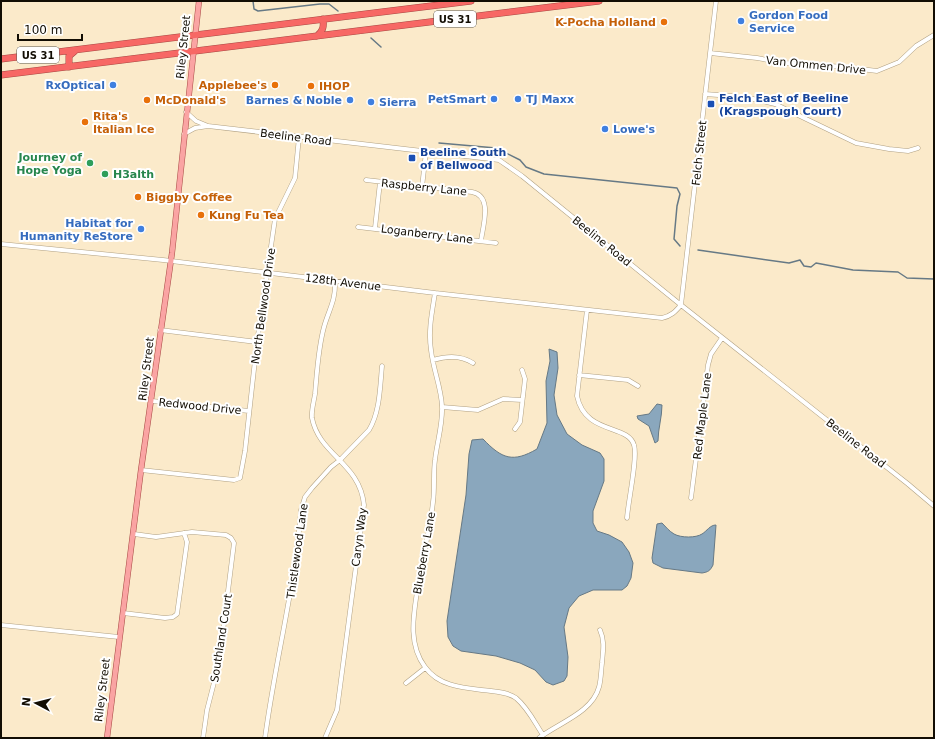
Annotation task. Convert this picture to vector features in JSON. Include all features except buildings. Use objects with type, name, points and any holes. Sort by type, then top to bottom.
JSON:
[{"type":"highway","name":"US 31","points":[[1,59],[471,1]]},
{"type":"highway","name":"US 31","points":[[1,75],[595,1]]},
{"type":"highway","points":[[317,36],[323,30],[324,19]]},
{"type":"highway","points":[[69,67],[69,56],[76,50]]},
{"type":"main road","name":"Riley Street","points":[[106,738],[152,400],[160,330],[171,261],[199,1]]},
{"type":"street","name":"Felch Street","points":[[681,305],[716,1]]},
{"type":"street","name":"Van Ommen Drive","points":[[710,54],[756,58],[784,63],[845,67],[877,71],[899,62],[916,46],[934,35]]},
{"type":"street","points":[[705,94],[745,97],[775,104],[856,143],[908,151],[918,148]]},
{"type":"street","name":"Beeline Road","points":[[186,112],[196,121],[208,126]]},
{"type":"street","name":"Beeline Road","points":[[184,134],[195,128],[208,126],[499,160],[528,181],[722,338],[934,506]]},
{"type":"street","name":"North Bellwood Drive","points":[[142,470],[234,480],[240,478],[245,450],[257,342],[275,219],[295,178],[299,137]]},
{"type":"street","points":[[422,187],[426,152]]},
{"type":"street","name":"Raspberry Lane","points":[[366,180],[472,192],[482,196],[485,208],[480,241]]},
{"type":"street","points":[[375,228],[380,182]]},
{"type":"street","name":"Loganberry Lane","points":[[358,227],[496,242]]},
{"type":"street","name":"128th Avenue","points":[[1,244],[171,261],[435,293],[662,318],[673,314],[681,305]]},
{"type":"street","name":"Caryn Way","points":[[325,738],[337,710],[364,505],[363,494],[359,484],[351,472],[318,436],[312,417],[324,325],[335,297],[334,280]]},
{"type":"street","name":"Blueberry Lane","points":[[435,293],[430,336],[442,407],[434,464],[434,500],[428,541],[420,574],[412,629],[417,653],[425,668],[449,685],[460,688],[505,692],[516,698],[530,714],[541,736]]},
{"type":"street","points":[[588,310],[577,396],[580,406],[584,412],[595,422],[628,436],[631,438],[635,447],[626,518]]},
{"type":"street","points":[[160,330],[257,342]]},
{"type":"street","name":"Red Maple Lane","points":[[691,498],[708,365],[711,354],[722,338]]},
{"type":"street","points":[[433,360],[445,356],[464,358],[473,363]]},
{"type":"street","name":"Thistlewood Lane","points":[[265,738],[273,686],[290,601],[301,510],[305,497],[331,467],[340,460],[372,425],[378,403],[382,366]]},
{"type":"street","points":[[515,429],[520,422],[525,379],[522,370]]},
{"type":"street","points":[[579,375],[628,380],[638,386]]},
{"type":"street","points":[[442,407],[478,410],[503,399],[522,400]]},
{"type":"street","name":"Redwood Drive","points":[[152,400],[249,411]]},
{"type":"street","name":"Southland Court","points":[[184,533],[192,532],[226,535],[231,538],[234,543],[220,655],[207,710],[203,738]]},
{"type":"street","points":[[123,613],[165,618],[173,617],[177,614],[187,542],[184,533],[156,537],[134,534]]},
{"type":"street","points":[[1,625],[119,637]]},
{"type":"street","points":[[541,736],[587,707],[595,697],[599,687],[604,642],[600,630]]},
{"type":"street","points":[[406,683],[425,668]]},
{"type":"water","points":[[549,349],[557,352],[558,368],[554,395],[557,415],[567,434],[582,445],[600,453],[604,459],[604,481],[593,511],[593,523],[597,531],[622,542],[629,552],[633,563],[631,578],[627,586],[622,590],[593,590],[579,596],[569,608],[564,627],[568,657],[567,676],[564,681],[553,685],[546,682],[535,670],[520,663],[496,656],[461,651],[453,646],[448,637],[447,621],[466,495],[469,454],[472,440],[483,439],[496,451],[508,457],[521,456],[537,449],[547,423],[546,381],[550,361]]},
{"type":"water","points":[[657,404],[662,405],[662,410],[658,441],[655,443],[649,426],[638,419],[637,416],[649,414]]},
{"type":"water","points":[[662,523],[674,534],[688,537],[704,533],[710,527],[716,525],[713,565],[710,570],[702,573],[663,568],[653,563],[652,558],[657,524]]},
{"type":"waterway","points":[[253,1],[254,9],[258,11],[320,4],[329,4],[338,11]]},
{"type":"waterway","points":[[371,38],[381,47]]},
{"type":"waterway","points":[[439,143],[496,148],[520,160],[526,167],[544,174],[677,188],[680,194],[677,206],[674,239],[680,246]]},
{"type":"waterway","points":[[698,250],[789,263],[800,260],[804,266],[811,267],[816,263],[853,270],[898,272],[907,278],[934,279]]},
{"type":"place","name":"Gordon Food Service","points":[[741,21]]},
{"type":"place","name":"K-Pocha Holland","points":[[664,22]]},
{"type":"place","name":"RxOptical","points":[[113,85]]},
{"type":"place","name":"Applebee's","points":[[275,85]]},
{"type":"place","name":"IHOP","points":[[311,86]]},
{"type":"place","name":"PetSmart","points":[[494,99]]},
{"type":"place","name":"TJ Maxx","points":[[518,99]]},
{"type":"place","name":"McDonald's","points":[[147,100]]},
{"type":"place","name":"Barnes & Noble","points":[[350,100]]},
{"type":"place","name":"Sierra","points":[[371,102]]},
{"type":"place","name":"Felch East of Beeline (Kragspough Court)","points":[[711,104]]},
{"type":"place","name":"Rita's Italian Ice","points":[[85,122]]},
{"type":"place","name":"Lowe's","points":[[605,129]]},
{"type":"place","name":"Beeline South of Bellwood","points":[[412,158]]},
{"type":"place","name":"Journey of Hope Yoga","points":[[90,163]]},
{"type":"place","name":"H3alth","points":[[105,174]]},
{"type":"place","name":"Biggby Coffee","points":[[138,197]]},
{"type":"place","name":"Kung Fu Tea","points":[[201,215]]},
{"type":"place","name":"Habitat for Humanity ReStore","points":[[141,229]]}]
